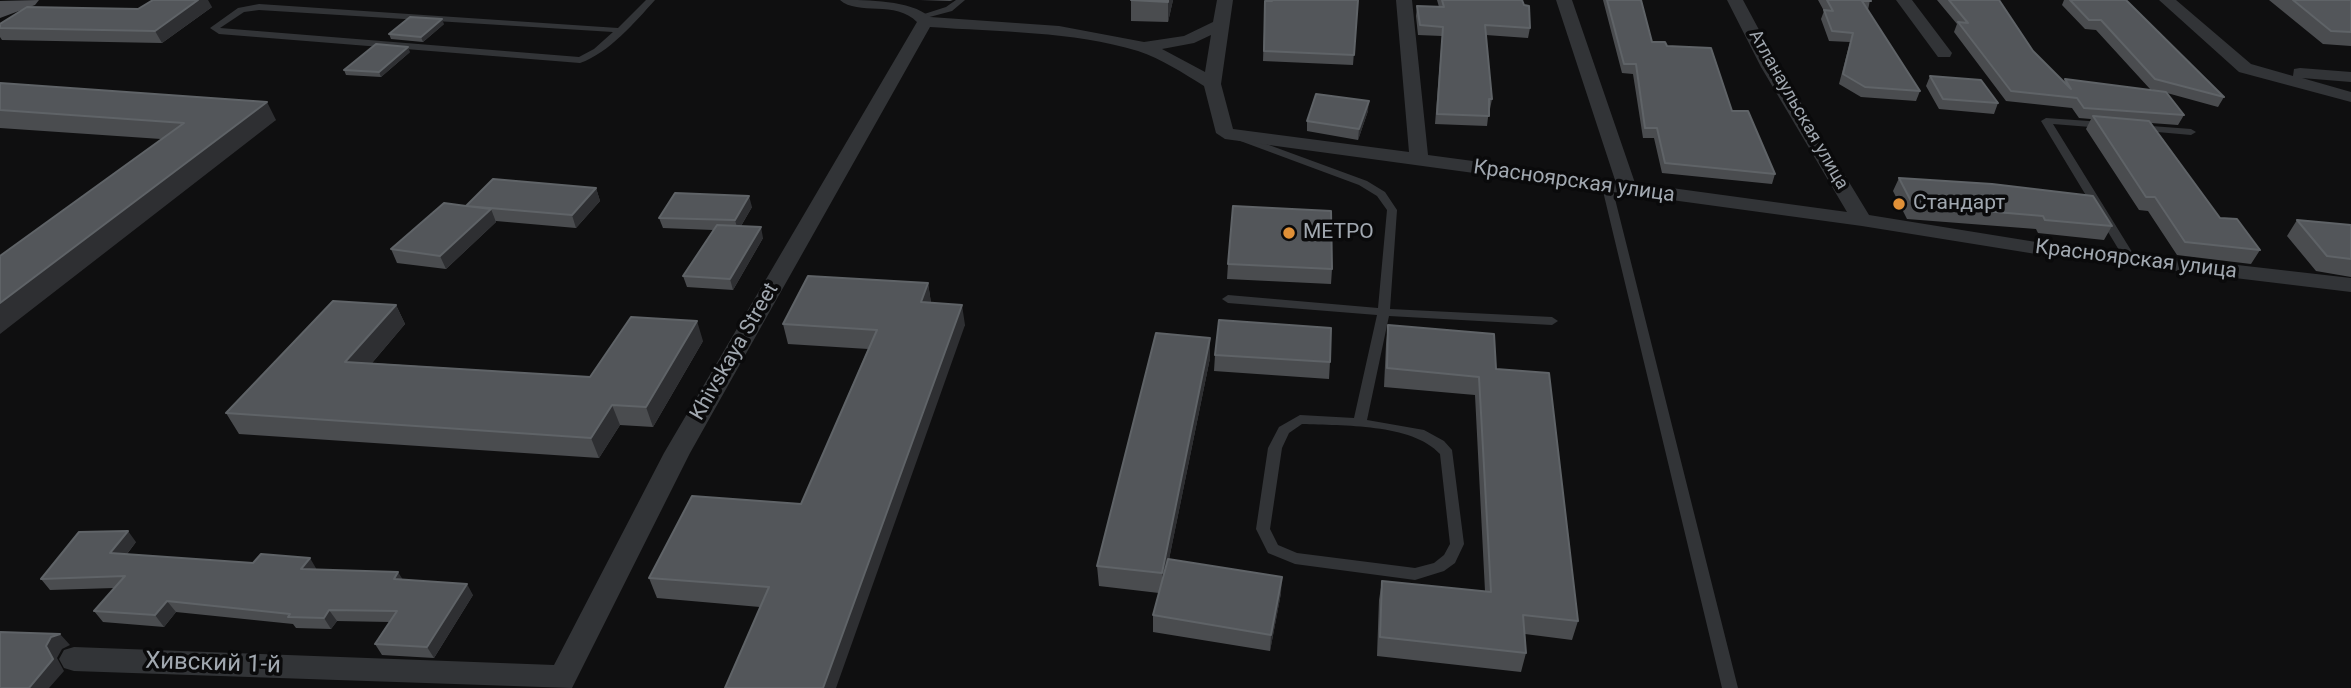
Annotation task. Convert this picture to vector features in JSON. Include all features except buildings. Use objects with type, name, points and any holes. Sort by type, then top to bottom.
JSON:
[{"type":"main road","points":[[0,10],[26,0]]},
{"type":"street","points":[[848,0],[892,6],[924,19],[1059,31],[1142,47],[1174,60],[1212,84]]},
{"type":"street","points":[[1225,132],[1212,84],[1226,0]]},
{"type":"street","points":[[1404,0],[1419,161]]},
{"type":"street","points":[[1564,0],[1628,190]]},
{"type":"street","name":"Атланаульская улица","points":[[1735,0],[1770,67],[1862,220]]},
{"type":"street","points":[[1904,0],[1944,53]]},
{"type":"street","points":[[2167,0],[2245,68],[2351,97]]},
{"type":"street","name":"Khivskaya Street","points":[[559,683],[677,453],[924,19]]},
{"type":"street","points":[[1142,47],[1188,40],[1222,25]]},
{"type":"street","points":[[2245,68],[2351,77]]},
{"type":"street","name":"Красноярская улица","points":[[1225,132],[2131,260],[2351,285]]},
{"type":"street","name":"Хивский 1-й","points":[[74,659],[559,683]]},
{"type":"lane","points":[[617,30],[258,7],[241,10],[214,28],[580,60],[597,54],[617,30],[651,0]]},
{"type":"lane","points":[[924,19],[949,9],[961,0]]},
{"type":"lane","points":[[2112,126],[2046,121],[2131,260]]},
{"type":"lane","points":[[2125,127],[2191,132]]},
{"type":"lane","points":[[1225,132],[1363,183],[1381,194],[1392,210],[1385,305],[1381,313],[1360,423]]},
{"type":"lane","points":[[1607,187],[1730,688]]},
{"type":"lane","points":[[1228,299],[1381,313],[1552,321]]},
{"type":"lane","points":[[1300,419],[1360,423],[1427,436],[1440,442],[1447,453],[1457,544],[1450,559],[1439,567],[1415,574],[1295,558],[1273,550],[1263,529],[1275,448],[1284,430],[1300,419]]},
{"type":"place","name":"Стандарт","points":[[1899,204]]},
{"type":"place","name":"МЕТРО","points":[[1289,233]]}]
